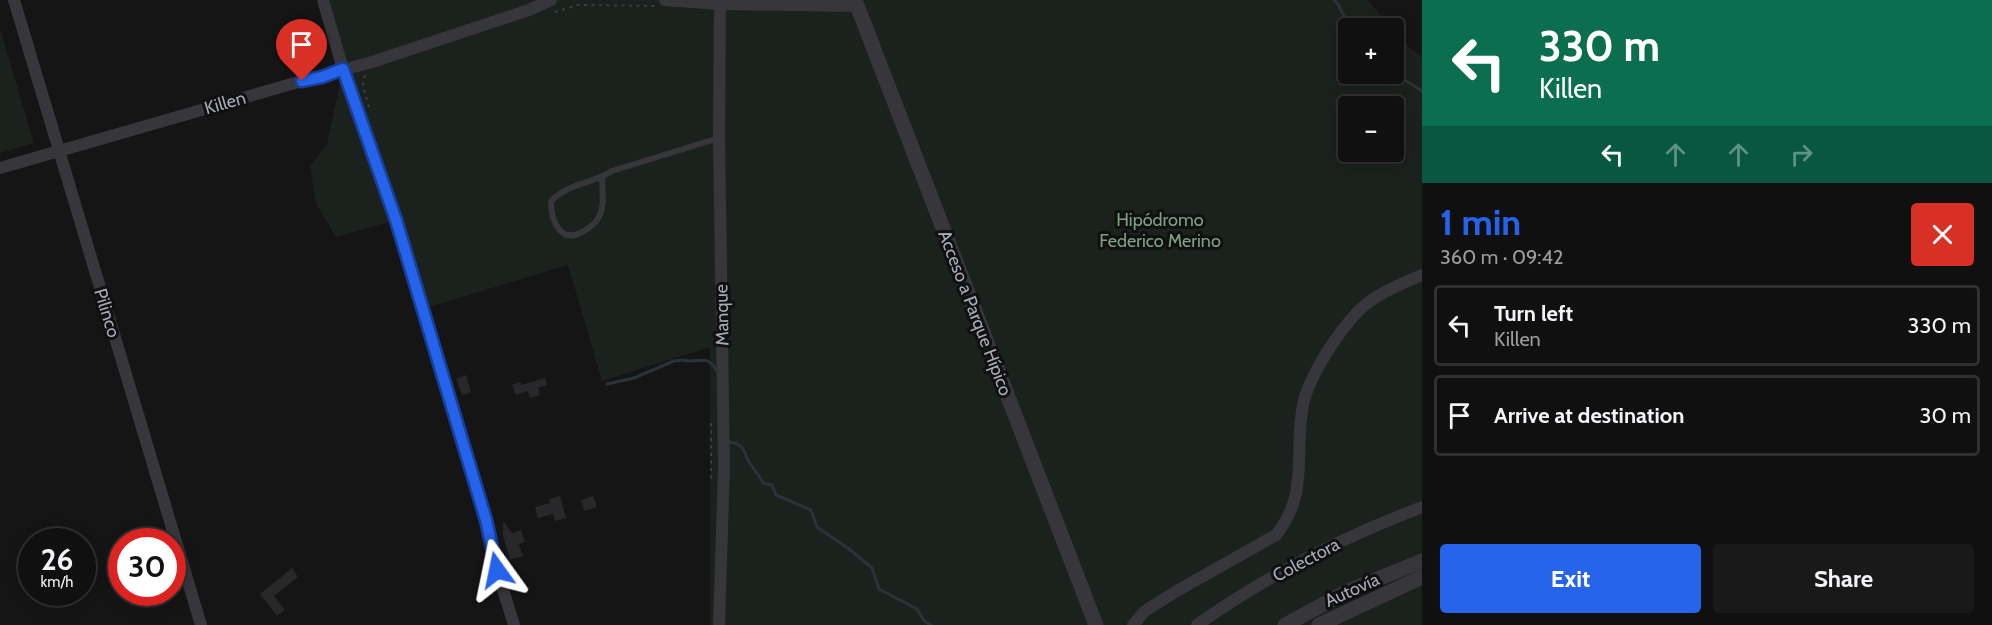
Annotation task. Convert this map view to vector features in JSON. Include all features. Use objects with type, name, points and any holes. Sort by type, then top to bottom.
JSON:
[{"type":"street","name":"Pilinco","points":[[14,0],[201,625]]},
{"type":"street","points":[[323,0],[343,69],[396,220],[486,520],[497,570],[514,625]]},
{"type":"street","points":[[663,3],[856,3]]},
{"type":"street","name":"Acceso a Parque Hípico","points":[[856,3],[1096,625]]},
{"type":"street","name":"Manque","points":[[719,625],[724,466],[719,138],[720,4]]},
{"type":"street","name":"Killen","points":[[0,168],[322,77],[446,39],[529,10],[553,6]]},
{"type":"street","points":[[1133,625],[1145,611],[1175,592],[1276,535],[1294,506],[1304,402],[1310,384],[1350,321],[1366,304],[1401,283],[1422,274]]},
{"type":"street","name":"Colectora","points":[[1197,625],[1242,595],[1315,555],[1362,531],[1422,507]]},
{"type":"street","name":"Autovía","points":[[1285,625],[1346,592],[1422,561]]},
{"type":"street","name":"Autovía","points":[[1319,625],[1422,577]]},
{"type":"lane","points":[[602,177],[603,203],[599,217],[582,232],[572,236],[564,235],[554,220],[551,201],[569,187],[602,177],[612,171],[719,138]]},
{"type":"path","points":[[553,6],[663,3]]},
{"type":"path","points":[[369,107],[363,85],[365,76],[372,71]]},
{"type":"path","points":[[711,422],[711,494]]},
{"type":"green space","name":"Hipódromo Federico Merino","points":[[323,0],[1368,0],[1383,18],[1338,18],[1338,84],[1404,84],[1404,43],[1422,57],[1422,625],[710,625],[710,347],[602,381],[568,265],[422,309],[396,220],[336,237],[316,204],[310,166],[327,144],[343,69]]},
{"type":"green space","points":[[0,29],[34,143],[0,153]]},
{"type":"building","points":[[466,375],[471,392],[462,395],[456,379]]},
{"type":"building","points":[[545,378],[547,385],[538,388],[540,395],[530,398],[528,391],[516,395],[512,385],[520,382],[521,385]]},
{"type":"building","points":[[560,496],[566,518],[555,521],[553,514],[538,518],[535,507],[550,503],[549,499]]},
{"type":"building","points":[[593,496],[597,507],[584,511],[581,500]]},
{"type":"building","points":[[503,521],[512,533],[521,530],[525,542],[519,544],[523,556],[510,560],[503,535]]},
{"type":"building","points":[[292,568],[298,577],[274,596],[285,610],[277,616],[260,594]]},
{"type":"waterway","points":[[1334,0],[1346,18]]},
{"type":"waterway","points":[[1404,80],[1422,91]]},
{"type":"waterway","points":[[607,384],[634,378],[678,360],[706,360],[718,372]]},
{"type":"waterway","points":[[727,439],[741,446],[763,483],[772,485],[776,495],[811,510],[817,527],[872,568],[879,589],[917,609],[924,621],[931,625]]},
{"type":"route","points":[[302,81],[343,69],[396,220],[486,520],[497,570]]}]
